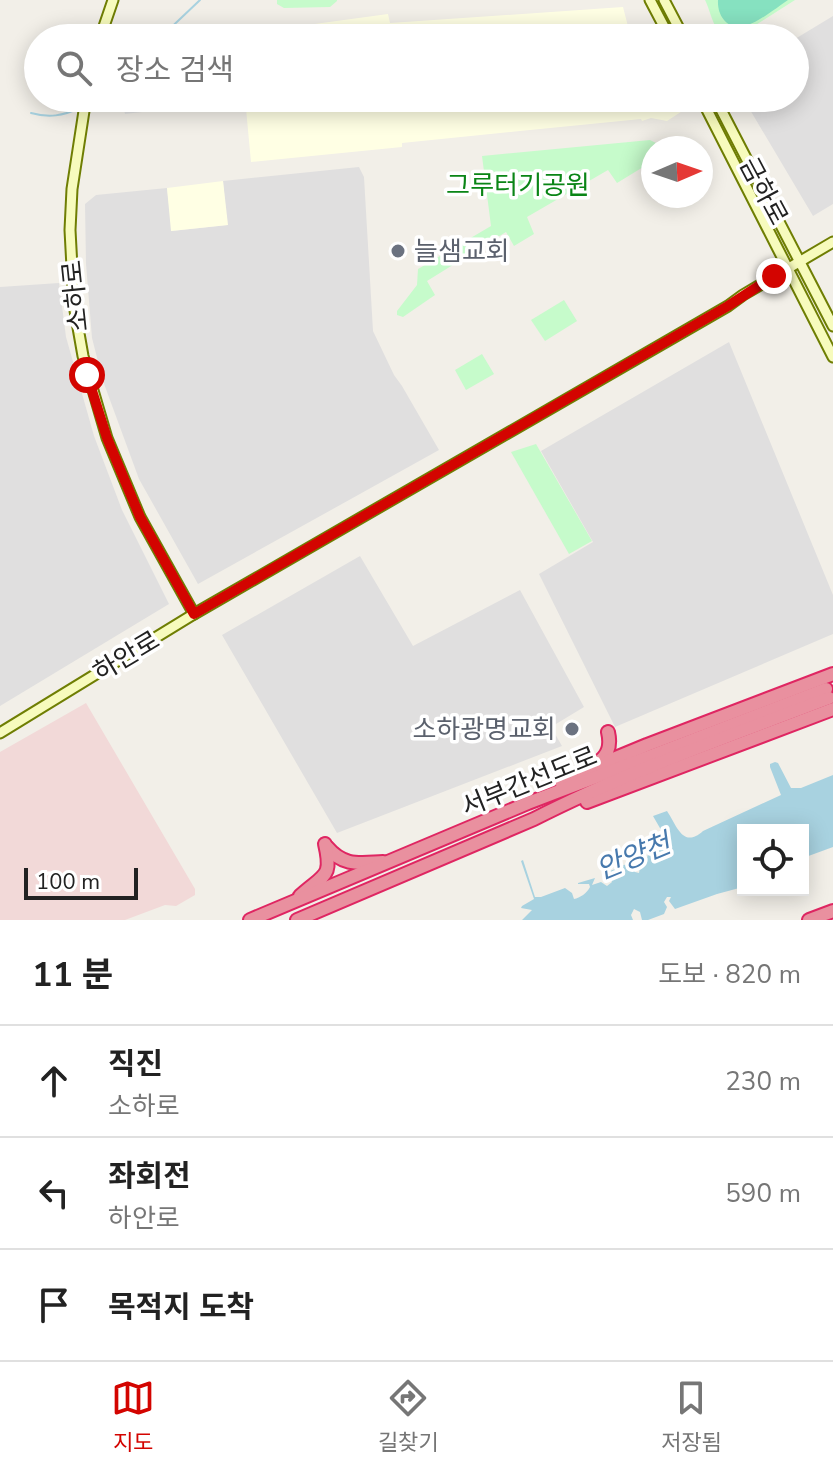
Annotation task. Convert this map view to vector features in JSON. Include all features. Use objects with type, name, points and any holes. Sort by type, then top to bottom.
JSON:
[{"type":"highway","points":[[589,769],[647,745],[830,687]]},
{"type":"highway","name":"서부간선도로","points":[[250,920],[528,803],[830,687]]},
{"type":"highway","name":"서부간선도로","points":[[297,920],[534,819],[617,792],[830,687]]},
{"type":"highway","points":[[528,803],[603,759],[611,742],[608,732],[622,745],[647,745]]},
{"type":"highway","points":[[291,903],[329,869],[325,844],[346,862],[390,862]]},
{"type":"highway","points":[[809,920],[833,911]]},
{"type":"main road","points":[[105,24],[113,0]]},
{"type":"main road","points":[[650,0],[663,24]]},
{"type":"main road","points":[[664,0],[677,24]]},
{"type":"main road","name":"소하로","points":[[83,112],[72,189],[70,230],[74,305],[83,356],[107,438],[140,517],[194,614]]},
{"type":"main road","name":"금하로","points":[[708,112],[833,357]]},
{"type":"main road","name":"금하로","points":[[722,112],[833,326]]},
{"type":"main road","name":"하안로","points":[[0,733],[194,614],[728,306],[833,242]]},
{"type":"shaded area","points":[[623,7],[627,24],[314,24],[388,14],[390,23]]},
{"type":"shaded area","points":[[833,16],[833,204],[813,216],[751,112],[809,112],[809,31]]},
{"type":"shaded area","points":[[246,112],[681,112],[667,121],[651,118],[251,162]]},
{"type":"shaded area","points":[[359,167],[364,177],[373,331],[394,375],[439,450],[198,584],[139,479],[103,381],[92,338],[85,204],[96,195],[167,188],[172,231],[227,225],[223,181]]},
{"type":"shaded area","points":[[223,181],[228,225],[171,231],[167,188]]},
{"type":"shaded area","points":[[59,283],[66,337],[94,436],[122,510],[169,604],[0,706],[0,287]]},
{"type":"shaded area","points":[[729,342],[833,595],[833,634],[615,727],[539,574],[593,542],[541,451]]},
{"type":"shaded area","points":[[360,556],[413,646],[520,590],[584,707],[551,727],[562,746],[337,833],[222,635]]},
{"type":"shaded area","points":[[86,703],[195,889],[195,895],[176,906],[165,905],[125,920],[0,920],[0,752]]},
{"type":"green space","points":[[277,0],[337,1],[330,7],[284,8],[277,4]]},
{"type":"green space","points":[[705,0],[795,0],[757,24],[715,24]]},
{"type":"green space","points":[[718,0],[788,0],[750,24],[729,24],[720,12]]},
{"type":"green space","name":"그루터기공원","points":[[641,141],[641,168],[617,183],[608,170],[527,217],[534,234],[514,246],[506,232],[427,281],[435,295],[403,317],[397,315],[417,285],[418,269],[491,226],[482,156]]},
{"type":"green space","points":[[564,300],[577,321],[545,341],[531,320]]},
{"type":"green space","points":[[482,354],[494,374],[466,390],[455,370]]},
{"type":"green space","points":[[536,444],[592,541],[569,554],[511,452]]},
{"type":"water","points":[[778,763],[791,788],[801,788],[833,775],[833,847],[809,856],[809,824],[737,824],[737,889],[675,909],[669,901],[671,897],[667,897],[664,914],[648,920],[642,920],[640,912],[634,909],[631,915],[633,920],[522,920],[532,910],[522,906],[534,899],[521,861],[535,897],[565,888],[574,899],[579,898],[590,887],[589,884],[578,883],[595,878],[592,885],[601,882],[607,886],[612,882],[612,874],[608,872],[631,862],[635,872],[639,873],[641,862],[636,860],[643,855],[647,858],[648,854],[656,853],[668,842],[653,816],[667,811],[681,833],[690,838],[781,795],[770,764]]},
{"type":"waterway","points":[[175,24],[200,0]]},
{"type":"waterway","points":[[31,113],[56,115],[69,112]]},
{"type":"place","name":"늘샘교회","points":[[398,251]]},
{"type":"place","name":"소하광명교회","points":[[572,729]]},
{"type":"route","points":[[87,375],[107,438],[140,517],[194,614],[728,306],[774,276]]},
{"type":"water label","name":"안양천","points":[[633,856]]}]
